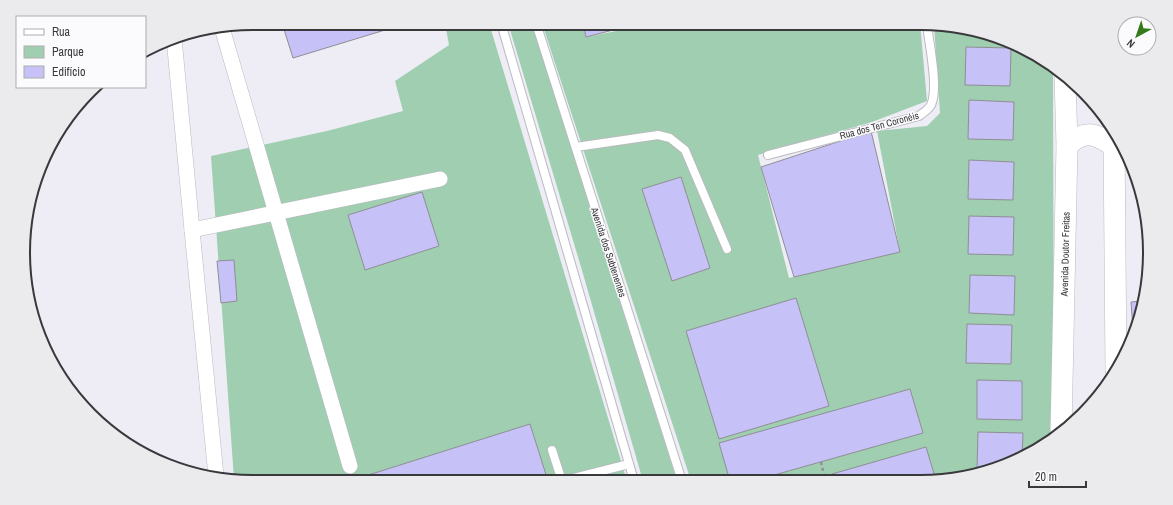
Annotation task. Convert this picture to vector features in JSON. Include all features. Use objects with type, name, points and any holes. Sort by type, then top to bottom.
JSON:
[{"type":"main road","name":"Avenida Doutor Freitas","points":[[1061,425],[1067,146],[1065,84]]},
{"type":"main road","points":[[1067,146],[1081,135],[1088,134],[1113,141]]},
{"type":"main road","points":[[1114,143],[1116,359]]},
{"type":"street","points":[[223,32],[350,466]]},
{"type":"street","points":[[175,44],[216,472]]},
{"type":"street","points":[[192,230],[440,178]]},
{"type":"lane","points":[[503,30],[632,475]]},
{"type":"lane","name":"Avenida dos Subtenentes","points":[[538,30],[680,475]]},
{"type":"lane","name":"Rua dos Ten Coronéis","points":[[768,155],[920,116],[930,106],[934,97],[928,30]]},
{"type":"lane","points":[[576,147],[658,135],[670,138],[685,150],[727,249]]},
{"type":"lane","points":[[552,450],[560,475]]},
{"type":"lane","points":[[586,475],[629,464]]},
{"type":"path","points":[[820,462],[824,475]]},
{"type":"green space","points":[[446,30],[491,30],[625,475],[234,474],[211,156],[327,131],[403,111],[395,81],[449,45]]},
{"type":"green space","points":[[510,30],[534,30],[675,475],[641,475]]},
{"type":"green space","points":[[544,30],[584,30],[586,37],[622,30],[921,30],[927,101],[872,122],[758,155],[789,278],[900,252],[877,131],[927,126],[940,113],[934,30],[964,34],[1006,47],[1032,60],[1053,74],[1054,431],[1032,445],[1006,458],[964,471],[935,475],[689,475]]},
{"type":"building","points":[[284,30],[385,30],[293,58]]},
{"type":"building","points":[[584,30],[613,30],[586,37]]},
{"type":"building","points":[[966,47],[1008,48],[1011,49],[1010,86],[965,85]]},
{"type":"building","points":[[969,100],[1014,102],[1013,140],[968,139]]},
{"type":"building","points":[[871,131],[900,252],[794,277],[761,167]]},
{"type":"building","points":[[969,160],[1014,162],[1013,200],[968,199]]},
{"type":"building","points":[[681,177],[710,268],[672,281],[642,189]]},
{"type":"building","points":[[422,192],[439,246],[365,270],[348,215]]},
{"type":"building","points":[[969,216],[1014,217],[1013,255],[968,254]]},
{"type":"building","points":[[234,260],[237,301],[221,303],[217,261]]},
{"type":"building","points":[[970,275],[1015,276],[1014,315],[969,313]]},
{"type":"building","points":[[796,298],[829,406],[719,439],[686,331]]},
{"type":"building","points":[[1137,301],[1132,319],[1131,302]]},
{"type":"building","points":[[967,324],[1012,325],[1011,364],[966,363]]},
{"type":"building","points":[[977,380],[1022,381],[1022,420],[977,419]]},
{"type":"building","points":[[910,389],[923,433],[774,475],[728,475],[719,443]]},
{"type":"building","points":[[530,424],[546,475],[368,475]]},
{"type":"building","points":[[978,432],[1023,433],[1022,450],[1006,458],[977,467]]},
{"type":"building","points":[[926,447],[934,475],[832,475]]}]
